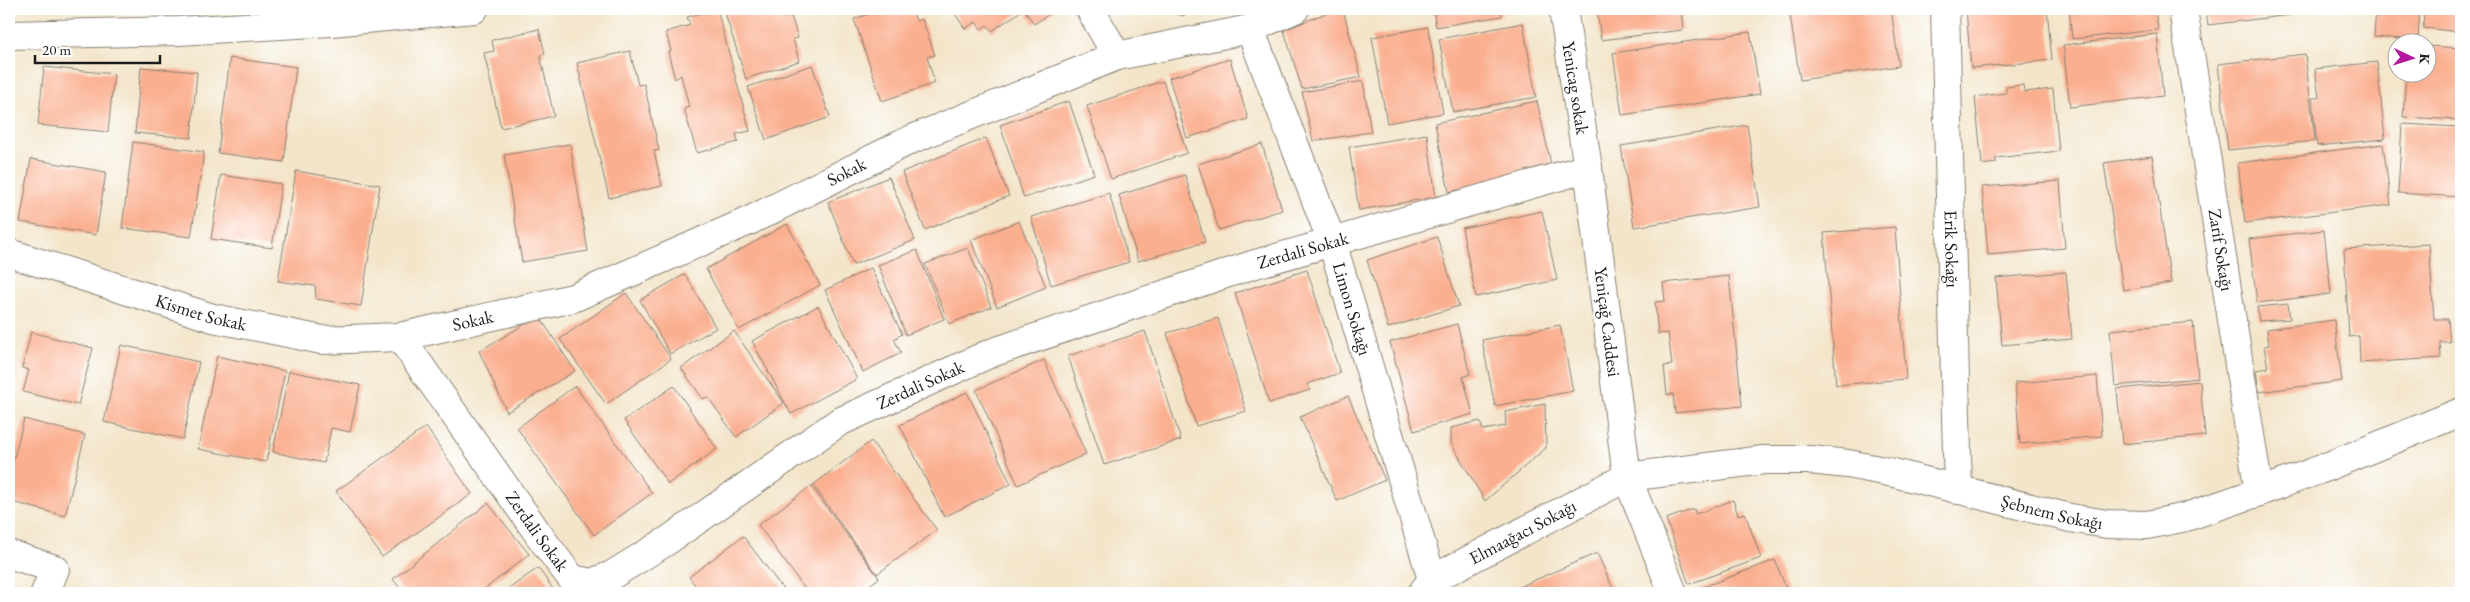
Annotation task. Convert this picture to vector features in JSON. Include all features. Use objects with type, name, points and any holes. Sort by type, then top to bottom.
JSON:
[{"type":"street","points":[[9,35],[189,31],[330,22],[474,9]]},
{"type":"street","points":[[1090,9],[1117,56]]},
{"type":"street","name":"Sokak","points":[[400,337],[573,298],[751,220],[910,140],[1117,56],[1250,29],[1295,9]]},
{"type":"street","name":"Yenicag sokak","points":[[1563,9],[1588,168]]},
{"type":"street","name":"Erik Sokağı","points":[[1945,9],[1958,490]]},
{"type":"street","name":"Zarif Sokağı","points":[[2182,9],[2259,492]]},
{"type":"street","name":"Limon Sokağı","points":[[1250,29],[1332,242],[1430,588]]},
{"type":"street","name":"Zerdali Sokak","points":[[400,337],[572,579],[591,582],[612,575],[667,541],[839,422],[991,353],[1252,265],[1588,168]]},
{"type":"street","name":"Yeniçağ Caddesi","points":[[1588,168],[1627,477],[1672,593]]},
{"type":"street","name":"Kismet Sokak","points":[[9,253],[213,318],[322,340],[400,337]]},
{"type":"street","name":"Şebnem Sokağı","points":[[1627,477],[1764,460],[1810,460],[1848,464],[1894,473],[2070,518],[2107,524],[2147,524],[2186,517],[2259,492],[2328,467],[2461,412]]},
{"type":"street","name":"Elmaağacı Sokağı","points":[[1430,588],[1627,477]]},
{"type":"street","points":[[9,554],[55,569],[45,593]]},
{"type":"building","points":[[717,9],[750,131],[736,134],[738,142],[697,153],[684,109],[689,107],[681,75],[675,79],[668,52],[671,51],[666,32],[690,25],[687,17]]},
{"type":"building","points":[[739,9],[782,9],[784,18],[791,16],[798,38],[793,39],[799,61],[746,79],[725,13]]},
{"type":"building","points":[[884,9],[912,9],[916,21],[922,19],[935,55],[927,57],[935,83],[882,101],[854,19]]},
{"type":"building","points":[[952,9],[1019,9],[1021,11],[992,31],[987,25],[981,29],[976,22],[965,29]]},
{"type":"building","points":[[1024,9],[1057,9],[1034,24]]},
{"type":"building","points":[[1178,9],[1203,9],[1181,16]]},
{"type":"building","points":[[1336,9],[1343,9],[1361,77],[1302,89],[1284,30]]},
{"type":"building","points":[[1433,9],[1501,9],[1502,16],[1436,27]]},
{"type":"building","points":[[1597,9],[1681,9],[1683,30],[1601,40]]},
{"type":"building","points":[[1789,9],[1891,9],[1899,66],[1800,80]]},
{"type":"building","points":[[1966,9],[2047,9],[2052,60],[1971,68]]},
{"type":"building","points":[[2069,9],[2155,9],[2158,30],[2072,39]]},
{"type":"building","points":[[2206,9],[2290,9],[2290,15],[2208,25]]},
{"type":"building","points":[[2376,9],[2420,9],[2419,32],[2388,32],[2388,38],[2374,37]]},
{"type":"building","points":[[2424,9],[2461,9],[2461,32],[2423,28]]},
{"type":"building","points":[[1523,23],[1536,97],[1453,112],[1439,39]]},
{"type":"building","points":[[1428,27],[1443,113],[1387,123],[1372,37]]},
{"type":"building","points":[[539,29],[545,54],[540,55],[554,116],[501,128],[484,53],[494,51],[492,40]]},
{"type":"building","points":[[1750,32],[1760,94],[1622,115],[1613,53]]},
{"type":"building","points":[[2157,34],[2163,96],[2070,107],[2063,45]]},
{"type":"building","points":[[2438,47],[2461,48],[2461,120],[2403,117],[2405,82],[2438,82]]},
{"type":"building","points":[[630,51],[638,85],[644,84],[659,150],[654,151],[662,186],[609,198],[577,63]]},
{"type":"building","points":[[2305,54],[2315,141],[2228,150],[2218,64]]},
{"type":"building","points":[[230,58],[296,67],[284,162],[218,153]]},
{"type":"building","points":[[1230,59],[1248,119],[1187,138],[1169,78]]},
{"type":"building","points":[[2377,62],[2385,139],[2317,146],[2312,98],[2319,98],[2315,69]]},
{"type":"building","points":[[812,65],[830,117],[766,140],[748,87]]},
{"type":"building","points":[[44,67],[114,74],[108,132],[38,125]]},
{"type":"building","points":[[141,67],[197,72],[191,138],[135,133]]},
{"type":"building","points":[[1163,81],[1187,153],[1111,179],[1087,106]]},
{"type":"building","points":[[1363,81],[1371,132],[1313,141],[1302,92]]},
{"type":"building","points":[[2023,85],[2024,92],[2053,89],[2059,151],[1996,158],[1996,163],[1982,165],[1975,97],[2006,93],[2006,87]]},
{"type":"building","points":[[1069,101],[1094,174],[1024,198],[1000,125]]},
{"type":"building","points":[[1537,101],[1552,169],[1449,192],[1435,123]]},
{"type":"building","points":[[2402,124],[2461,127],[2461,197],[2398,193]]},
{"type":"building","points":[[1747,125],[1760,207],[1634,227],[1621,146]]},
{"type":"building","points":[[1427,134],[1436,197],[1359,210],[1349,147]]},
{"type":"building","points":[[986,138],[1009,196],[925,230],[902,172]]},
{"type":"building","points":[[133,142],[204,152],[191,237],[122,228]]},
{"type":"building","points":[[570,144],[588,251],[522,262],[504,155]]},
{"type":"building","points":[[1262,144],[1282,210],[1219,230],[1198,164]]},
{"type":"building","points":[[2383,144],[2391,205],[2245,223],[2238,163]]},
{"type":"building","points":[[2152,156],[2171,283],[2123,290],[2104,163]]},
{"type":"building","points":[[31,159],[106,172],[96,235],[20,222]]},
{"type":"building","points":[[296,171],[380,185],[361,306],[316,299],[315,286],[278,281]]},
{"type":"building","points":[[221,175],[281,184],[272,248],[211,239]]},
{"type":"building","points":[[1185,175],[1205,242],[1138,261],[1119,195]]},
{"type":"building","points":[[889,177],[915,240],[853,265],[828,202]]},
{"type":"building","points":[[2060,181],[2065,248],[1988,255],[1982,187]]},
{"type":"building","points":[[1109,193],[1129,262],[1051,285],[1031,217]]},
{"type":"building","points":[[1542,211],[1557,280],[1476,297],[1462,228]]},
{"type":"building","points":[[1019,221],[1046,287],[997,307],[971,240]]},
{"type":"building","points":[[787,224],[820,285],[739,330],[706,269]]},
{"type":"building","points":[[1895,227],[1906,379],[1836,385],[1824,233]]},
{"type":"building","points":[[2324,230],[2331,294],[2257,303],[2249,239]]},
{"type":"building","points":[[1437,237],[1459,306],[1388,328],[1367,260]]},
{"type":"building","points":[[2429,244],[2434,319],[2448,319],[2450,342],[2440,342],[2441,358],[2360,363],[2359,336],[2349,337],[2344,249]]},
{"type":"building","points":[[968,248],[991,307],[949,324],[925,264]]},
{"type":"building","points":[[917,250],[944,319],[906,335],[878,265]]},
{"type":"building","points":[[871,268],[902,334],[894,339],[901,353],[863,372],[825,290]]},
{"type":"building","points":[[1307,270],[1340,373],[1307,384],[1310,390],[1269,403],[1235,293]]},
{"type":"building","points":[[2066,272],[2072,339],[2002,345],[1996,278]]},
{"type":"building","points":[[685,274],[716,328],[670,354],[640,300]]},
{"type":"building","points":[[1729,276],[1742,406],[1675,413],[1673,394],[1667,395],[1664,366],[1672,365],[1668,333],[1658,334],[1655,302],[1665,301],[1663,283]]},
{"type":"building","points":[[626,293],[671,359],[606,404],[560,339]]},
{"type":"building","points":[[2288,304],[2290,319],[2259,321],[2257,307]]},
{"type":"building","points":[[818,306],[857,379],[791,414],[752,341]]},
{"type":"building","points":[[539,316],[575,371],[507,412],[479,351]]},
{"type":"building","points":[[1218,318],[1246,411],[1196,426],[1167,333]]},
{"type":"building","points":[[2334,320],[2342,381],[2259,392],[2256,370],[2268,368],[2264,346],[2269,345],[2267,329]]},
{"type":"building","points":[[2193,322],[2198,378],[2115,386],[2110,330]]},
{"type":"building","points":[[1457,324],[1470,374],[1463,377],[1473,414],[1414,431],[1390,342]]},
{"type":"building","points":[[1560,325],[1573,391],[1495,406],[1482,340]]},
{"type":"building","points":[[734,331],[784,403],[736,437],[708,397],[703,399],[681,368]]},
{"type":"building","points":[[1145,331],[1181,440],[1104,465],[1068,356]]},
{"type":"building","points":[[31,332],[93,348],[78,405],[23,392],[29,370],[22,368]]},
{"type":"building","points":[[121,345],[199,362],[183,439],[104,422]]},
{"type":"building","points":[[217,356],[285,371],[266,462],[198,449]]},
{"type":"building","points":[[1044,360],[1086,454],[1018,485],[976,390]]},
{"type":"building","points":[[289,371],[360,385],[350,432],[331,428],[324,463],[273,452]]},
{"type":"building","points":[[2097,376],[2102,436],[2020,444],[2015,383]]},
{"type":"building","points":[[2200,381],[2205,436],[2122,444],[2117,389]]},
{"type":"building","points":[[575,386],[652,493],[594,535],[517,428]]},
{"type":"building","points":[[674,386],[717,449],[668,484],[624,420]]},
{"type":"building","points":[[967,392],[1011,484],[944,517],[900,425]]},
{"type":"building","points":[[1348,396],[1385,480],[1337,501],[1300,417]]},
{"type":"building","points":[[1545,404],[1546,448],[1485,501],[1451,443],[1451,428],[1480,421],[1483,430],[1506,426],[1505,412]]},
{"type":"building","points":[[24,419],[85,435],[65,516],[9,501],[9,465],[12,465]]},
{"type":"building","points":[[426,427],[472,494],[382,557],[336,491]]},
{"type":"building","points":[[871,441],[937,530],[877,574],[813,485]]},
{"type":"building","points":[[811,486],[879,578],[859,593],[808,593],[758,525]]},
{"type":"building","points":[[1733,500],[1738,515],[1745,513],[1761,558],[1689,584],[1666,519],[1694,509],[1696,514]]},
{"type":"building","points":[[488,503],[529,554],[480,593],[404,593],[393,579]]},
{"type":"building","points":[[743,536],[786,593],[701,593],[689,577]]},
{"type":"building","points":[[1597,553],[1615,593],[1505,593]]},
{"type":"building","points":[[1775,560],[1788,593],[1690,592]]},
{"type":"building","points":[[538,568],[556,593],[503,593]]}]
